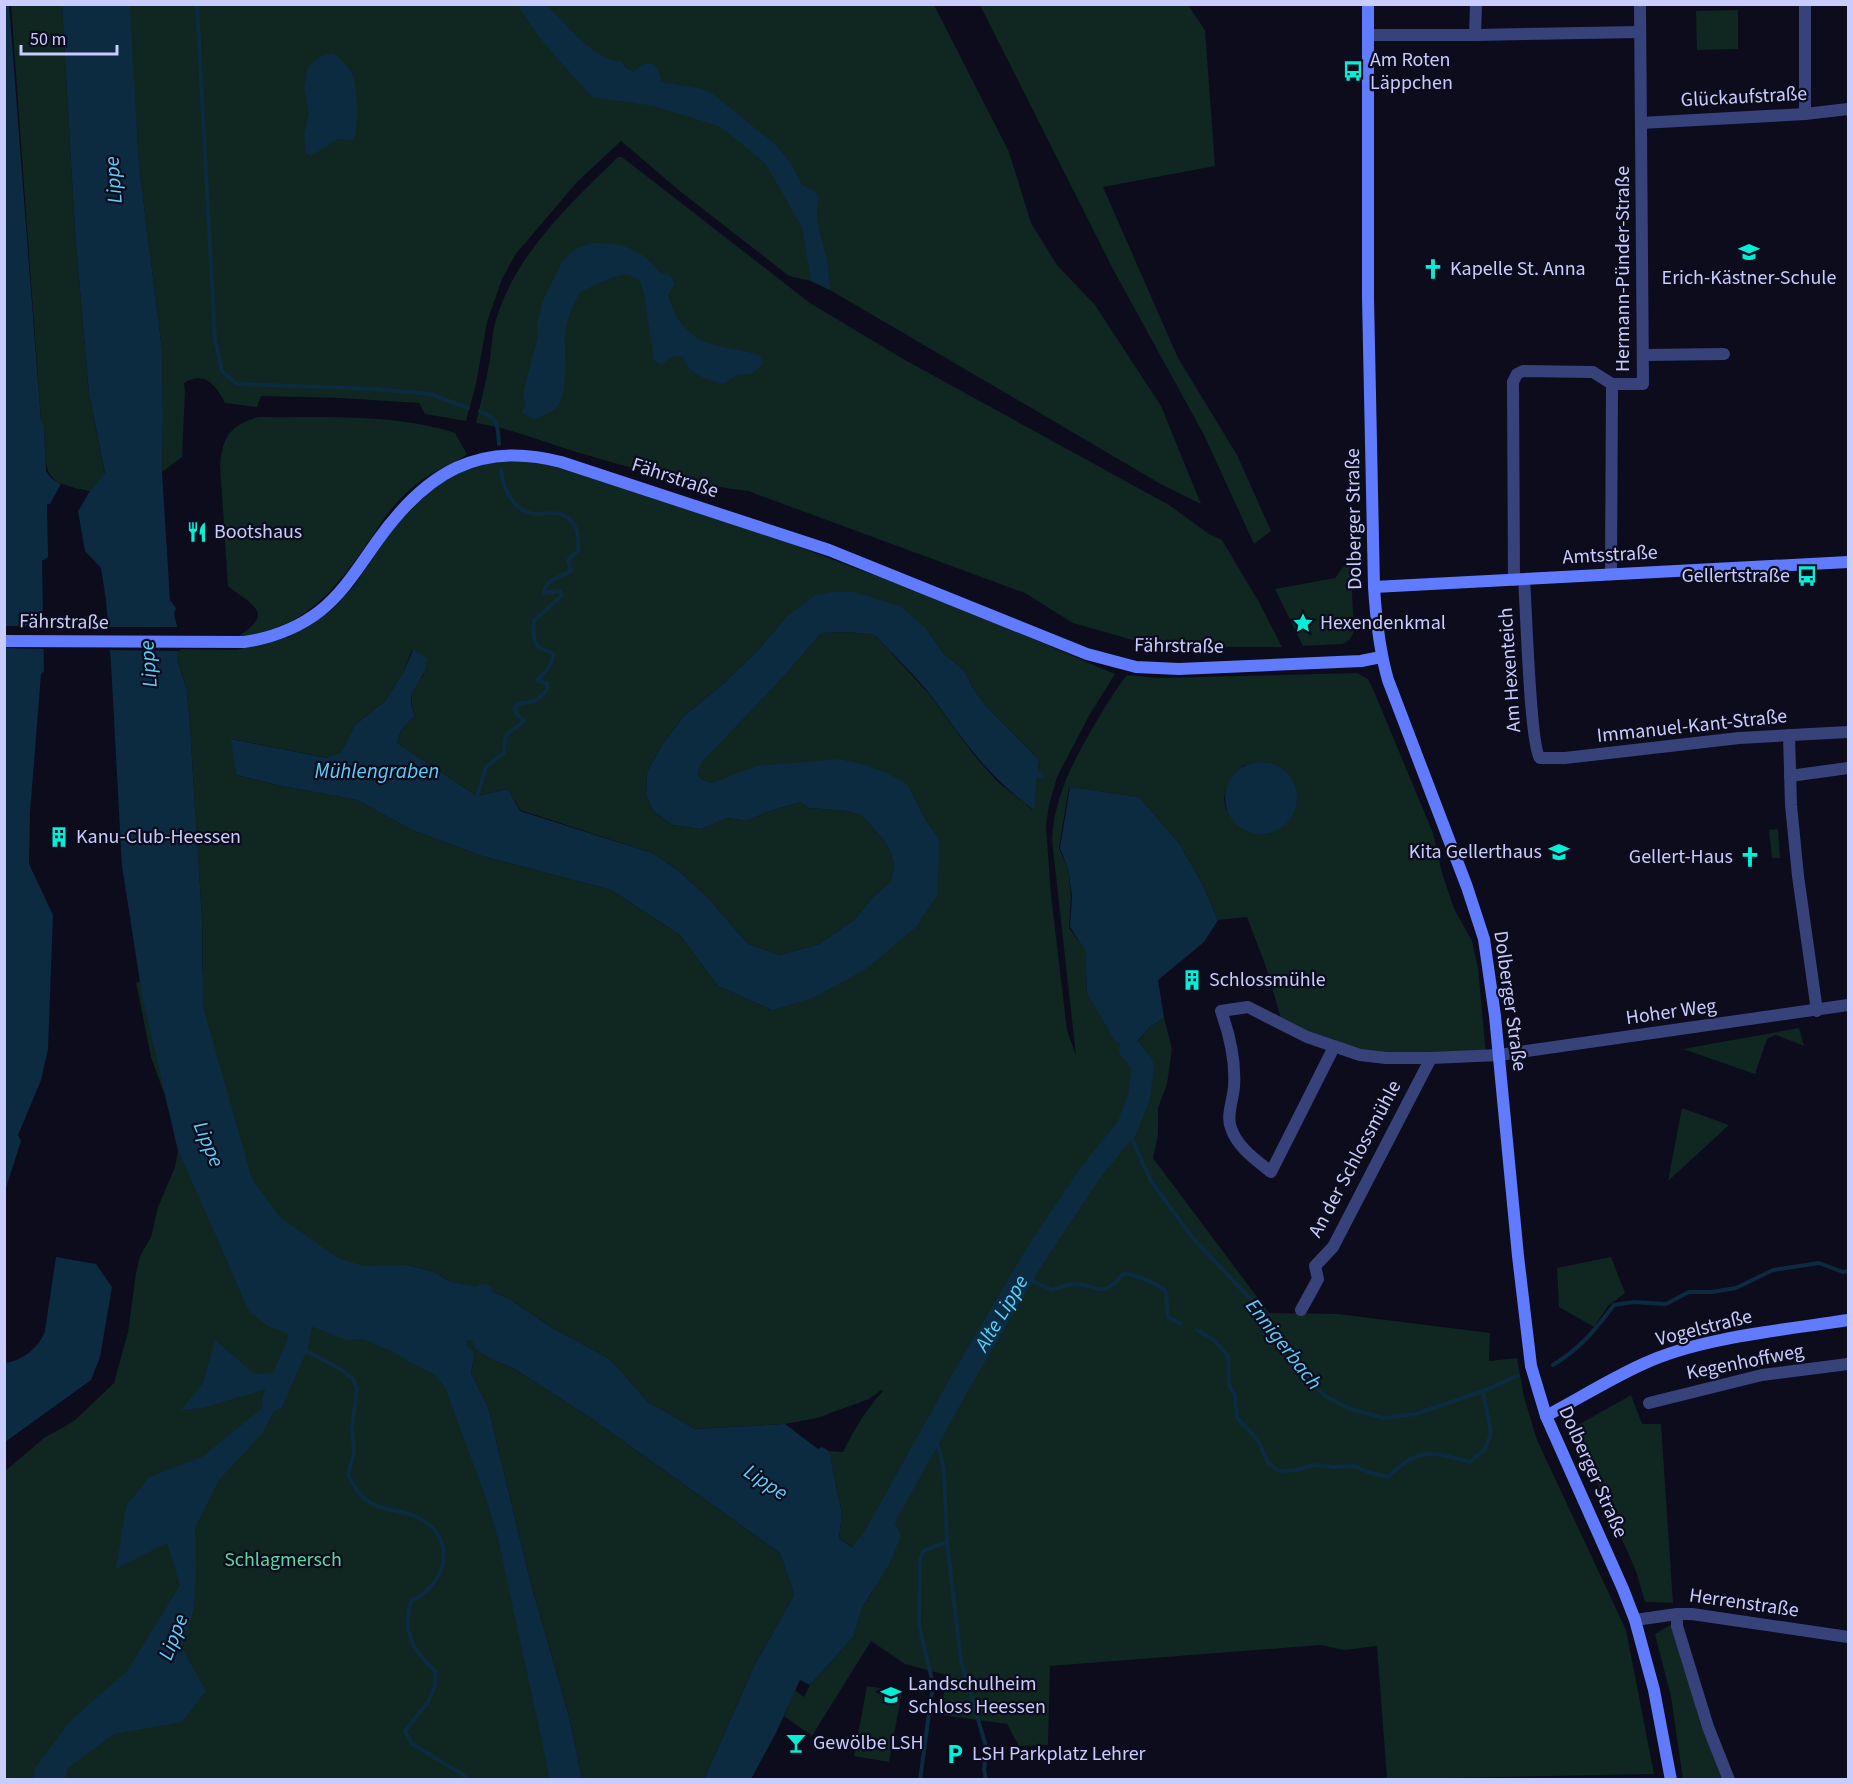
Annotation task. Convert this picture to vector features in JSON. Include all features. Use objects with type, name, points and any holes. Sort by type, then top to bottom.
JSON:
[{"type":"main road","name":"Dolberger Straße","points":[[1368,4],[1368,298],[1376,627],[1382,657],[1401,717],[1479,924],[1486,955],[1499,1055],[1530,1355],[1546,1416],[1635,1620],[1654,1690],[1671,1779]]},
{"type":"main road","name":"Fährstraße","points":[[4,641],[244,642],[278,633],[306,620],[333,599],[350,580],[402,509],[431,481],[464,464],[506,456],[530,455],[561,462],[830,550],[1087,654],[1126,665],[1169,669],[1212,668],[1355,661],[1382,657]]},
{"type":"main road","name":"Amtsstraße","points":[[1374,587],[1848,562]]},
{"type":"main road","name":"Vogelstraße","points":[[1546,1416],[1644,1363],[1689,1348],[1848,1320]]},
{"type":"street","points":[[1475,35],[1476,4]]},
{"type":"street","name":"Hermann-Pünder-Straße","points":[[1611,574],[1612,384],[1643,384],[1640,4]]},
{"type":"street","points":[[1805,4],[1806,114]]},
{"type":"street","points":[[1368,35],[1640,32]]},
{"type":"street","name":"Glückaufstraße","points":[[1641,123],[1806,114],[1848,109]]},
{"type":"street","points":[[1644,355],[1724,354]]},
{"type":"street","points":[[1519,580],[1513,382],[1517,374],[1523,371],[1593,372],[1612,384]]},
{"type":"street","name":"Am Hexenteich","points":[[1519,580],[1535,750],[1540,758]]},
{"type":"street","name":"Immanuel-Kant-Straße","points":[[1540,758],[1565,758],[1739,738],[1848,732]]},
{"type":"street","points":[[1789,735],[1798,876],[1817,1011]]},
{"type":"street","points":[[1790,776],[1848,768]]},
{"type":"street","name":"Hoher Weg","points":[[1499,1055],[1848,1005]]},
{"type":"street","name":"An der Schlossmühle","points":[[1334,1047],[1271,1172],[1250,1155],[1235,1138],[1230,1126],[1235,1065],[1230,1035],[1221,1011],[1248,1007],[1307,1037],[1360,1055],[1386,1058],[1431,1058],[1499,1055]]},
{"type":"street","name":"An der Schlossmühle","points":[[1301,1310],[1318,1279],[1315,1266],[1333,1247],[1431,1058]]},
{"type":"street","name":"Kegenhoffweg","points":[[1649,1403],[1762,1375],[1848,1365]]},
{"type":"street","points":[[1677,1614],[1677,1626],[1708,1727],[1729,1779]]},
{"type":"street","name":"Herrenstraße","points":[[1635,1620],[1692,1614],[1848,1637]]},
{"type":"green space","points":[[11,5],[62,5],[75,232],[89,394],[105,474],[90,491],[62,484],[54,479],[46,465]]},
{"type":"green space","points":[[129,5],[934,5],[1009,152],[1031,223],[1057,265],[1095,305],[1161,406],[1201,504],[1159,483],[830,290],[811,281],[789,276],[681,192],[621,141],[577,182],[515,255],[502,279],[487,322],[476,384],[466,421],[425,414],[419,403],[261,396],[257,407],[225,403],[209,382],[198,378],[191,379],[184,383],[182,457],[162,472],[162,349],[139,165]]},
{"type":"green space","points":[[980,5],[1188,5],[1205,30],[1215,166],[1103,187],[1178,358],[1237,455],[1271,531],[1254,544],[1204,435],[1114,271]]},
{"type":"green space","points":[[1738,10],[1738,49],[1697,50],[1696,11]]},
{"type":"green space","points":[[618,157],[622,157],[810,303],[905,360],[1169,505],[1209,534],[1222,540],[1260,604],[1282,647],[1163,647],[1150,645],[1073,623],[1025,593],[748,491],[682,480],[638,469],[513,431],[476,423],[490,359],[494,327],[502,302],[514,278],[544,234]]},
{"type":"green space","points":[[258,417],[358,418],[407,422],[455,433],[467,454],[412,487],[387,515],[330,592],[315,605],[299,617],[281,626],[237,637],[256,621],[258,615],[252,604],[228,586],[220,465],[223,446],[230,433],[241,424]]},
{"type":"green space","name":"Schlagmersch","points":[[515,461],[551,465],[778,539],[951,604],[1115,674],[1090,714],[1057,777],[1046,826],[1051,895],[1067,1030],[1076,1056],[1052,840],[1054,824],[1061,793],[1073,764],[1096,722],[1127,675],[1158,678],[1357,673],[1368,679],[1433,833],[1442,873],[1454,909],[1472,941],[1478,968],[1486,1054],[1420,1056],[1354,1051],[1312,1038],[1281,1018],[1266,967],[1247,917],[1218,920],[1202,883],[1179,843],[1139,797],[1069,787],[1059,848],[1068,869],[1071,896],[1069,928],[1085,949],[1087,993],[1131,1049],[1151,1026],[1164,1018],[1172,1049],[1167,1084],[1158,1108],[1158,1135],[1153,1158],[1269,1313],[1338,1314],[1490,1333],[1489,1361],[1517,1358],[1524,1397],[1537,1440],[1626,1630],[1654,1774],[1387,1779],[1377,1646],[1344,1650],[1321,1645],[1050,1666],[1048,1745],[1019,1746],[1007,1724],[941,1715],[946,1675],[905,1664],[871,1641],[812,1736],[784,1716],[795,1690],[804,1697],[810,1685],[854,1636],[863,1606],[872,1592],[853,1547],[839,1538],[842,1514],[829,1451],[843,1452],[861,1420],[883,1391],[881,1390],[869,1399],[817,1418],[785,1424],[695,1429],[647,1401],[610,1359],[549,1326],[508,1298],[449,1281],[434,1272],[408,1265],[477,1455],[559,1779],[5,1780],[5,1471],[44,1438],[74,1421],[114,1383],[128,1332],[140,1256],[151,1237],[158,1207],[175,1167],[178,1150],[165,1096],[151,1057],[136,982],[203,970],[190,727],[187,691],[177,659],[177,649],[236,650],[289,637],[332,610],[354,586],[399,520],[434,486],[459,473],[484,464]],"holes":[[[786,617],[925,627],[944,654],[964,670],[972,687],[987,707],[1039,760],[1038,771],[1043,778],[1037,776],[1033,810],[998,782],[974,755],[930,695],[875,635],[849,632],[821,633],[787,673],[700,763],[698,774],[701,779],[711,783],[728,777],[908,785],[926,820],[939,838],[772,1010],[718,986],[680,935],[611,890],[482,856],[412,830],[357,800],[236,775],[232,739],[328,758],[341,752],[355,725],[385,701],[404,671],[412,650],[424,674],[411,698],[415,716],[401,730],[397,743],[477,796],[508,789],[520,810],[652,853],[679,871],[707,897],[748,944],[780,955],[819,944],[855,919],[872,898],[891,881],[894,865],[890,850],[861,815],[847,811],[808,808],[801,802],[769,811],[747,821],[728,818],[701,829],[673,825],[653,811],[646,795],[647,772],[662,745],[684,716],[724,683],[761,647]],[[1263,762],[1277,766],[1226,810],[1224,799],[1226,789],[1243,766]]]},
{"type":"green space","points":[[1350,558],[1354,630],[1351,637],[1342,644],[1303,646],[1275,589],[1335,578]]},
{"type":"green space","points":[[1778,829],[1780,858],[1772,858],[1769,830]]},
{"type":"green space","points":[[1799,1028],[1804,1046],[1776,1035],[1767,1039],[1755,1074],[1683,1049]]},
{"type":"green space","points":[[1682,1108],[1729,1125],[1668,1181]]},
{"type":"green space","points":[[1611,1257],[1625,1293],[1608,1306],[1594,1327],[1559,1307],[1557,1268]]},
{"type":"green space","points":[[467,1340],[472,1341],[493,1360],[513,1368],[591,1418],[780,1553],[794,1595],[755,1664],[704,1779],[582,1779],[570,1720],[531,1584],[488,1407],[471,1373],[474,1357],[467,1347]]},
{"type":"green space","points":[[1631,1395],[1642,1424],[1661,1424],[1673,1603],[1645,1602],[1636,1571],[1573,1428]]},
{"type":"green space","points":[[1672,1624],[1701,1726],[1725,1779],[1683,1779],[1671,1697],[1655,1634]]},
{"type":"green space","points":[[867,1686],[902,1692],[889,1762],[854,1756]]},
{"type":"water","points":[[9,4],[46,471],[51,478],[61,484],[50,504],[47,504],[48,557],[42,561],[44,671],[41,674],[30,813],[29,864],[53,915],[48,1049],[41,1080],[18,1135],[21,1141],[5,1191],[4,5]]},
{"type":"water","points":[[62,5],[130,5],[139,165],[162,349],[162,472],[170,600],[176,608],[174,614],[177,626],[177,659],[187,691],[190,727],[202,918],[203,1006],[252,1179],[280,1217],[338,1258],[364,1266],[408,1265],[434,1272],[449,1281],[476,1287],[480,1284],[491,1285],[492,1292],[508,1298],[549,1326],[610,1359],[647,1401],[695,1429],[785,1424],[818,1449],[822,1447],[829,1451],[842,1514],[839,1538],[852,1547],[881,1511],[891,1515],[901,1536],[889,1565],[863,1606],[854,1636],[810,1685],[800,1680],[776,1733],[751,1779],[704,1779],[755,1664],[794,1595],[780,1553],[591,1418],[513,1368],[475,1349],[472,1341],[467,1340],[467,1347],[473,1350],[474,1357],[471,1373],[488,1407],[531,1584],[570,1720],[582,1779],[550,1779],[499,1543],[488,1504],[445,1387],[434,1374],[363,1339],[346,1340],[313,1327],[288,1333],[267,1326],[249,1311],[178,1150],[142,995],[122,866],[111,664],[101,568],[85,551],[78,511],[90,491],[105,473],[89,394],[75,232]]},
{"type":"water","points":[[517,5],[547,5],[591,49],[612,60],[621,61],[633,72],[648,63],[659,71],[661,82],[704,89],[776,145],[789,161],[803,186],[815,191],[819,198],[817,214],[827,260],[830,290],[811,281],[802,227],[765,163],[721,127],[654,106],[592,97],[543,42]]},
{"type":"water","points":[[333,53],[346,65],[354,80],[357,126],[353,140],[338,139],[311,156],[306,153],[304,134],[309,114],[304,88],[308,67],[321,56]]},
{"type":"water","points":[[594,243],[615,244],[632,249],[654,265],[661,274],[667,272],[675,283],[668,295],[675,313],[692,334],[714,345],[759,355],[764,363],[751,374],[737,375],[724,384],[694,372],[680,356],[674,356],[661,365],[654,360],[640,281],[628,274],[621,275],[580,292],[578,296],[566,327],[565,381],[560,401],[555,409],[535,420],[521,412],[526,405],[523,396],[524,389],[538,336],[537,322],[544,298],[561,264],[569,254],[577,248]]},
{"type":"water","name":"Mühlengraben","points":[[854,592],[900,606],[925,627],[944,654],[964,670],[972,687],[987,707],[1039,760],[1038,771],[1043,773],[1044,778],[1037,777],[1034,810],[990,771],[925,689],[875,635],[849,632],[821,633],[787,673],[701,763],[698,774],[701,779],[711,783],[757,766],[839,759],[866,765],[889,774],[908,785],[926,820],[939,838],[938,894],[915,928],[866,969],[813,998],[772,1010],[718,986],[680,935],[611,890],[482,856],[412,830],[357,800],[236,775],[231,739],[327,758],[341,752],[355,725],[385,701],[404,671],[413,650],[427,658],[426,665],[411,699],[415,716],[401,730],[397,743],[477,796],[508,789],[520,811],[652,853],[679,871],[707,897],[748,944],[780,955],[819,944],[855,919],[872,898],[891,881],[894,865],[890,850],[861,815],[847,811],[808,808],[801,802],[769,811],[747,821],[728,818],[701,829],[673,825],[653,811],[646,795],[647,772],[662,745],[684,716],[724,683],[761,647],[786,617],[815,595]]},
{"type":"water","points":[[1261,762],[1281,768],[1291,778],[1297,798],[1291,818],[1281,828],[1261,834],[1241,828],[1231,818],[1225,798],[1231,778],[1241,768]]},
{"type":"water","points":[[1070,787],[1139,797],[1179,843],[1202,883],[1218,920],[1204,942],[1158,980],[1164,1018],[1151,1026],[1130,1049],[1115,1041],[1087,993],[1085,950],[1070,927],[1072,896],[1068,869],[1060,848]]},
{"type":"water","points":[[56,1257],[96,1264],[112,1287],[100,1357],[91,1380],[5,1442],[5,1363],[30,1352],[39,1343],[45,1331]]},
{"type":"water","points":[[215,1340],[254,1374],[293,1372],[263,1433],[219,1480],[195,1528],[194,1608],[182,1648],[206,1691],[182,1722],[114,1734],[68,1768],[65,1779],[33,1779],[35,1768],[72,1719],[127,1671],[180,1585],[167,1543],[116,1569],[126,1506],[149,1477],[202,1457],[261,1409],[267,1389],[202,1408],[181,1410],[203,1383]]},
{"type":"pier","points":[[5,626],[46,626],[46,649],[5,648]]},
{"type":"pier","points":[[105,627],[180,627],[180,651],[107,650]]},
{"type":"waterway","points":[[197,4],[215,340],[222,371],[237,384],[375,389],[430,394],[468,408]]},
{"type":"waterway","points":[[480,411],[496,423],[499,444]]},
{"type":"waterway","points":[[477,796],[486,767],[504,753],[508,733],[524,721],[516,713],[515,708],[518,704],[536,701],[547,690],[547,683],[537,681],[549,667],[554,654],[541,649],[536,644],[533,632],[534,621],[562,595],[560,591],[544,593],[545,588],[554,579],[571,571],[568,560],[578,551],[578,536],[570,519],[558,514],[536,514],[522,509],[507,492],[501,470]]},
{"type":"waterway","name":"Alte Lippe","points":[[872,1541],[961,1381],[1036,1254],[1093,1169],[1127,1128],[1139,1097],[1143,1066],[1130,1049]]},
{"type":"waterway","name":"Ennigerbach","points":[[1127,1128],[1151,1181],[1192,1237],[1256,1305],[1310,1381],[1325,1396],[1348,1408],[1384,1418],[1416,1414],[1483,1391],[1517,1376]]},
{"type":"waterway","name":"Ennigerbach","points":[[1553,1365],[1587,1338],[1614,1305],[1634,1302],[1666,1304],[1689,1292],[1712,1292],[1736,1288],[1773,1270],[1819,1263],[1843,1272],[1848,1271]]},
{"type":"waterway","points":[[1023,1277],[1052,1290],[1075,1284],[1105,1289],[1124,1273],[1135,1276],[1166,1291],[1168,1317],[1181,1324]]},
{"type":"waterway","name":"Lippe","points":[[273,1400],[297,1346],[306,1301]]},
{"type":"waterway","points":[[1197,1330],[1214,1340],[1228,1356],[1229,1385],[1235,1396],[1237,1418],[1258,1440],[1268,1463],[1279,1471],[1297,1470],[1314,1465],[1354,1466],[1388,1477],[1408,1460],[1426,1454],[1470,1462],[1485,1449],[1491,1433],[1483,1391]]},
{"type":"waterway","points":[[297,1346],[342,1370],[353,1379],[357,1389],[352,1428],[354,1452],[348,1475],[359,1493],[375,1505],[419,1518],[439,1537],[443,1549],[440,1573],[423,1594],[411,1601],[408,1622],[415,1648],[435,1671],[435,1686],[428,1702],[405,1731],[412,1744],[465,1776],[466,1780]]},
{"type":"waterway","points":[[931,1434],[940,1451],[944,1471],[947,1542],[961,1661],[987,1750],[984,1769],[986,1780]]},
{"type":"waterway","points":[[920,1780],[933,1684],[919,1625],[920,1560],[923,1551],[947,1542]]},
{"type":"place","name":"Am Roten Läppchen","points":[[1353,71]]},
{"type":"place","name":"Erich-Kästner-Schule","points":[[1749,252]]},
{"type":"place","name":"Kapelle St. Anna","points":[[1433,269]]},
{"type":"place","name":"Bootshaus","points":[[197,532]]},
{"type":"place","name":"Gellertstraße","points":[[1807,576]]},
{"type":"place","name":"Hexendenkmal","points":[[1303,623]]},
{"type":"place","name":"Kanu-Club-Heessen","points":[[59,837]]},
{"type":"place","name":"Kita Gellerthaus","points":[[1559,852]]},
{"type":"place","name":"Gellert-Haus","points":[[1750,857]]},
{"type":"place","name":"Schlossmühle","points":[[1192,980]]},
{"type":"place","name":"Landschulheim Schloss Heessen","points":[[891,1695]]},
{"type":"place","name":"Gewölbe LSH","points":[[796,1743]]},
{"type":"place","name":"LSH Parkplatz Lehrer","points":[[955,1754]]}]
